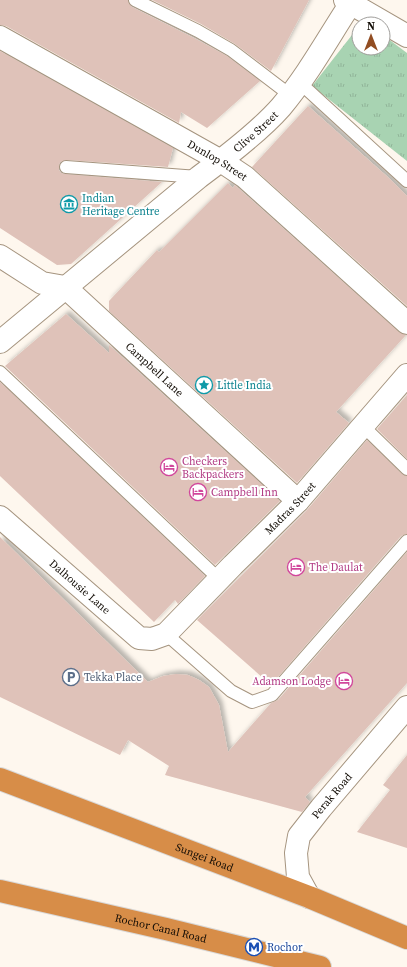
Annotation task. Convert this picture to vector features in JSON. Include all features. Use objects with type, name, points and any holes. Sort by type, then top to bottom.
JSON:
[{"type":"highway","name":"Sungei Road","points":[[0,779],[309,897],[407,938]]},
{"type":"highway","name":"Rochor Canal Road","points":[[0,891],[174,931],[320,967]]},
{"type":"street","name":"Clive Street","points":[[0,342],[269,120],[295,89],[349,1]]},
{"type":"street","points":[[349,1],[407,36]]},
{"type":"street","name":"Dunlop Street","points":[[0,36],[221,161],[245,177],[407,323]]},
{"type":"street","points":[[0,256],[42,283],[65,287]]},
{"type":"street","name":"Campbell Lane","points":[[65,287],[298,501]]},
{"type":"street","name":"Madras Street","points":[[166,634],[298,501],[407,375]]},
{"type":"street","name":"Dalhousie Lane","points":[[0,518],[139,638],[152,639],[166,634]]},
{"type":"street","name":"Perak Road","points":[[309,897],[298,877],[296,853],[299,836],[407,707]]},
{"type":"lane","points":[[135,0],[198,31],[295,89],[407,181]]},
{"type":"lane","points":[[66,168],[199,177]]},
{"type":"lane","points":[[0,372],[220,579]]},
{"type":"lane","points":[[363,426],[407,469]]},
{"type":"lane","points":[[166,634],[231,691],[252,702],[272,695],[407,541]]},
{"type":"green space","points":[[351,36],[351,56],[391,56],[391,41],[407,53],[407,161],[312,86]]},
{"type":"building","points":[[0,0],[128,0],[132,7],[227,56],[260,81],[207,128],[181,112],[179,123],[6,26],[0,25]]},
{"type":"building","points":[[152,0],[309,0],[271,71],[235,44],[201,24]]},
{"type":"building","points":[[0,51],[173,148],[168,167],[67,160],[60,162],[59,170],[61,173],[65,174],[162,182],[71,264],[57,265],[0,228]]},
{"type":"building","points":[[308,106],[407,196],[407,306],[252,167]]},
{"type":"building","points":[[228,183],[233,188],[235,185],[399,332],[406,335],[336,412],[349,423],[297,483],[109,311],[109,301],[157,250],[159,252]]},
{"type":"building","points":[[66,314],[109,353],[109,345],[280,501],[215,565],[5,366]]},
{"type":"building","points":[[0,382],[205,576],[178,604],[175,600],[154,622],[0,476]]},
{"type":"building","points":[[407,395],[407,459],[377,429]]},
{"type":"building","points":[[367,440],[402,474],[407,476],[407,534],[401,536],[271,685],[197,620],[307,510]]},
{"type":"building","name":"Tekka Place","points":[[0,537],[148,682],[163,676],[176,674],[188,675],[209,687],[219,705],[228,752],[271,703],[278,700],[407,552],[407,683],[305,797],[310,802],[302,812],[165,775],[169,766],[128,740],[120,755],[0,697]]},
{"type":"building","points":[[407,755],[407,848],[357,832],[390,790],[383,785]]},
{"type":"place","name":"Indian Heritage Centre","points":[[69,204]]},
{"type":"place","name":"Little India","points":[[204,385]]},
{"type":"place","name":"Checkers Backpackers","points":[[169,467]]},
{"type":"place","name":"Campbell Inn","points":[[198,492]]},
{"type":"place","name":"The Daulat","points":[[296,567]]},
{"type":"place","name":"Tekka Place","points":[[71,677]]},
{"type":"place","name":"Adamson Lodge","points":[[344,681]]},
{"type":"place","name":"Rochor","points":[[254,947]]}]
